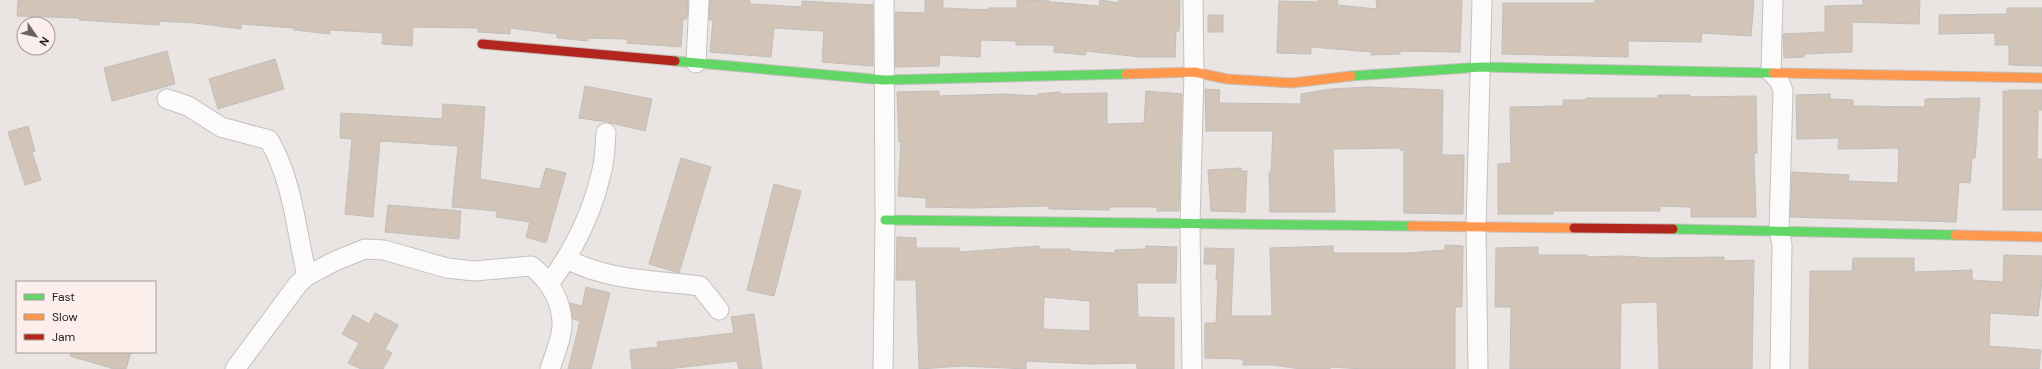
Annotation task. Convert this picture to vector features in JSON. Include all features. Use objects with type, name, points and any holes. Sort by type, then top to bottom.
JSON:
[{"type":"street","points":[[696,63],[699,0]]},
{"type":"street","points":[[883,369],[885,220],[884,0]]},
{"type":"street","points":[[1192,369],[1190,225],[1194,72],[1193,0]]},
{"type":"street","points":[[1478,369],[1476,228],[1482,0]]},
{"type":"street","points":[[1773,0],[1771,72],[1779,80],[1783,91],[1779,230],[1782,245],[1780,369]]},
{"type":"street","points":[[482,44],[884,80],[1194,72],[1227,79],[1292,83],[1330,77],[1481,67],[2042,78]]},
{"type":"street","points":[[166,98],[188,106],[221,127],[269,140],[279,158],[293,203],[307,276]]},
{"type":"street","points":[[549,284],[567,259],[593,204],[602,169],[606,133]]},
{"type":"street","points":[[885,220],[1190,225],[1779,230],[2042,237]]},
{"type":"street","points":[[236,369],[298,284],[307,276],[335,261],[365,249],[384,250],[447,268],[474,271],[531,266],[540,273],[549,284],[560,307],[562,328],[550,369]]},
{"type":"street","points":[[567,259],[585,269],[621,278],[700,286],[719,310]]},
{"type":"building","points":[[18,0],[688,0],[687,19],[683,19],[681,47],[627,43],[627,39],[588,38],[588,41],[557,38],[557,34],[510,28],[510,34],[478,32],[478,28],[413,27],[412,46],[382,44],[383,33],[330,30],[330,34],[294,30],[294,28],[241,24],[241,29],[195,23],[159,21],[160,25],[79,20],[80,18],[56,17],[56,16],[17,16]]},
{"type":"building","points":[[710,0],[750,0],[750,4],[802,7],[802,1],[873,5],[873,66],[822,62],[824,31],[774,28],[771,57],[710,52],[713,20],[709,20]]},
{"type":"building","points":[[925,0],[943,0],[943,8],[988,10],[988,8],[1017,8],[1017,0],[1050,1],[1099,6],[1100,0],[1119,3],[1119,0],[1180,0],[1179,31],[1176,31],[1175,57],[1140,57],[1086,51],[1085,55],[1054,52],[1054,45],[1016,45],[1016,41],[981,40],[980,57],[940,55],[939,66],[895,67],[895,12],[925,13]]},
{"type":"building","points":[[1318,0],[1338,0],[1337,5],[1377,9],[1376,0],[1462,0],[1460,52],[1400,51],[1400,54],[1371,55],[1371,52],[1311,47],[1311,54],[1277,53],[1279,1],[1317,2]]},
{"type":"building","points":[[1595,0],[1754,0],[1751,36],[1702,33],[1701,42],[1628,41],[1628,57],[1502,54],[1503,3],[1595,3]]},
{"type":"building","points":[[1863,0],[1920,0],[1919,24],[1852,22],[1852,52],[1804,54],[1804,57],[1784,58],[1783,34],[1825,32],[1825,6],[1863,5]]},
{"type":"building","points":[[2007,8],[2042,8],[2042,66],[2009,65],[2009,45],[1995,45],[1995,33],[1939,34],[1939,15],[2007,14]]},
{"type":"building","points":[[1208,15],[1223,15],[1223,32],[1208,32]]},
{"type":"building","points":[[167,51],[175,84],[112,101],[104,68]]},
{"type":"building","points":[[275,59],[284,89],[218,109],[209,79]]},
{"type":"building","points":[[585,86],[652,99],[645,131],[607,122],[579,118]]},
{"type":"building","points":[[1369,87],[1443,90],[1442,155],[1464,155],[1463,214],[1404,213],[1404,150],[1400,150],[1400,148],[1333,149],[1335,212],[1270,212],[1269,172],[1271,172],[1273,131],[1206,131],[1205,89],[1220,90],[1219,103],[1301,104],[1301,94],[1331,89]]},
{"type":"building","points":[[2042,90],[2042,110],[2038,110],[2037,159],[2042,159],[2042,210],[2003,210],[2003,91]]},
{"type":"building","points":[[939,91],[939,96],[1003,94],[1038,96],[1038,94],[1060,92],[1060,94],[1107,93],[1107,124],[1144,123],[1146,91],[1182,94],[1179,211],[1157,211],[1157,207],[1109,207],[1109,210],[1049,209],[1049,206],[971,208],[926,207],[926,198],[898,196],[901,142],[899,142],[897,92]]},
{"type":"building","points":[[1830,94],[1830,99],[1853,100],[1853,106],[1925,107],[1925,99],[1980,98],[1975,158],[1972,158],[1970,183],[1959,182],[1956,222],[1790,217],[1792,172],[1849,175],[1848,181],[1898,183],[1899,148],[1838,149],[1839,138],[1797,139],[1796,95]]},
{"type":"building","points":[[1658,95],[1690,95],[1690,97],[1756,96],[1757,153],[1754,153],[1756,217],[1691,217],[1691,207],[1660,206],[1660,211],[1553,211],[1553,214],[1498,214],[1498,164],[1511,163],[1510,107],[1563,106],[1563,100],[1586,100],[1586,98],[1658,98]]},
{"type":"building","points":[[443,104],[485,107],[480,179],[540,189],[546,168],[566,173],[546,243],[526,237],[530,222],[496,217],[497,211],[452,207],[458,146],[380,141],[373,217],[345,214],[352,139],[340,138],[341,113],[442,119]]},
{"type":"building","points":[[28,126],[35,151],[32,152],[41,180],[25,185],[8,132]]},
{"type":"building","points":[[681,158],[711,167],[679,273],[649,264]]},
{"type":"building","points":[[1241,168],[1241,171],[1247,171],[1245,212],[1211,211],[1208,170]]},
{"type":"building","points":[[774,184],[801,191],[774,296],[747,290]]},
{"type":"building","points":[[388,205],[461,211],[459,239],[385,232]]},
{"type":"building","points":[[897,237],[916,238],[916,248],[959,248],[959,252],[1039,246],[1039,249],[1070,249],[1070,251],[1115,253],[1115,250],[1146,249],[1146,246],[1177,247],[1176,283],[1137,283],[1138,317],[1174,318],[1174,369],[1137,369],[1137,363],[1090,364],[1026,361],[1026,369],[963,366],[919,369],[916,280],[896,280]],"holes":[[[1044,297],[1090,301],[1090,331],[1043,329]]]},
{"type":"building","points":[[1445,245],[1463,246],[1462,307],[1455,307],[1455,369],[1363,369],[1330,367],[1330,369],[1301,369],[1272,365],[1243,365],[1243,359],[1205,358],[1205,323],[1216,323],[1218,280],[1216,280],[1217,264],[1204,264],[1205,248],[1234,249],[1231,316],[1272,316],[1270,248],[1333,246],[1333,253],[1408,253],[1445,250]]},
{"type":"building","points":[[1538,247],[1538,255],[1587,255],[1587,257],[1622,256],[1653,258],[1724,257],[1724,261],[1754,260],[1752,369],[1659,369],[1657,302],[1621,303],[1620,369],[1510,369],[1511,307],[1495,307],[1496,248]]},
{"type":"building","points":[[2004,255],[2042,256],[2042,281],[2038,316],[1990,313],[1989,346],[2041,350],[2039,369],[1809,369],[1810,271],[1852,271],[1853,258],[1914,258],[1914,272],[1972,270],[1972,280],[2003,282]]},
{"type":"building","points":[[586,287],[610,293],[591,369],[568,369],[580,321],[573,319],[570,303],[582,306]]},
{"type":"building","points":[[375,313],[398,325],[385,349],[392,353],[383,369],[361,369],[348,363],[359,343],[342,334],[353,315],[369,324]]},
{"type":"building","points":[[754,314],[762,369],[739,369],[737,361],[667,369],[632,369],[630,350],[658,347],[657,342],[734,333],[731,317]]},
{"type":"building","points":[[71,353],[131,353],[126,369],[114,369],[70,356]]},
{"type":"traffic: fast","points":[[675,61],[884,80],[1126,74]]},
{"type":"traffic: fast","points":[[1351,76],[1481,67],[1773,73]]},
{"type":"traffic: fast","points":[[885,220],[1411,226]]},
{"type":"traffic: fast","points":[[1673,229],[1955,235]]},
{"type":"traffic: slow","points":[[1126,74],[1194,72],[1227,79],[1292,83],[1351,76]]},
{"type":"traffic: slow","points":[[1773,73],[2042,78]]},
{"type":"traffic: slow","points":[[1411,226],[1574,228]]},
{"type":"traffic: slow","points":[[1955,235],[2042,237]]},
{"type":"traffic: jam","points":[[482,44],[675,61]]},
{"type":"traffic: jam","points":[[1574,228],[1673,229]]}]
